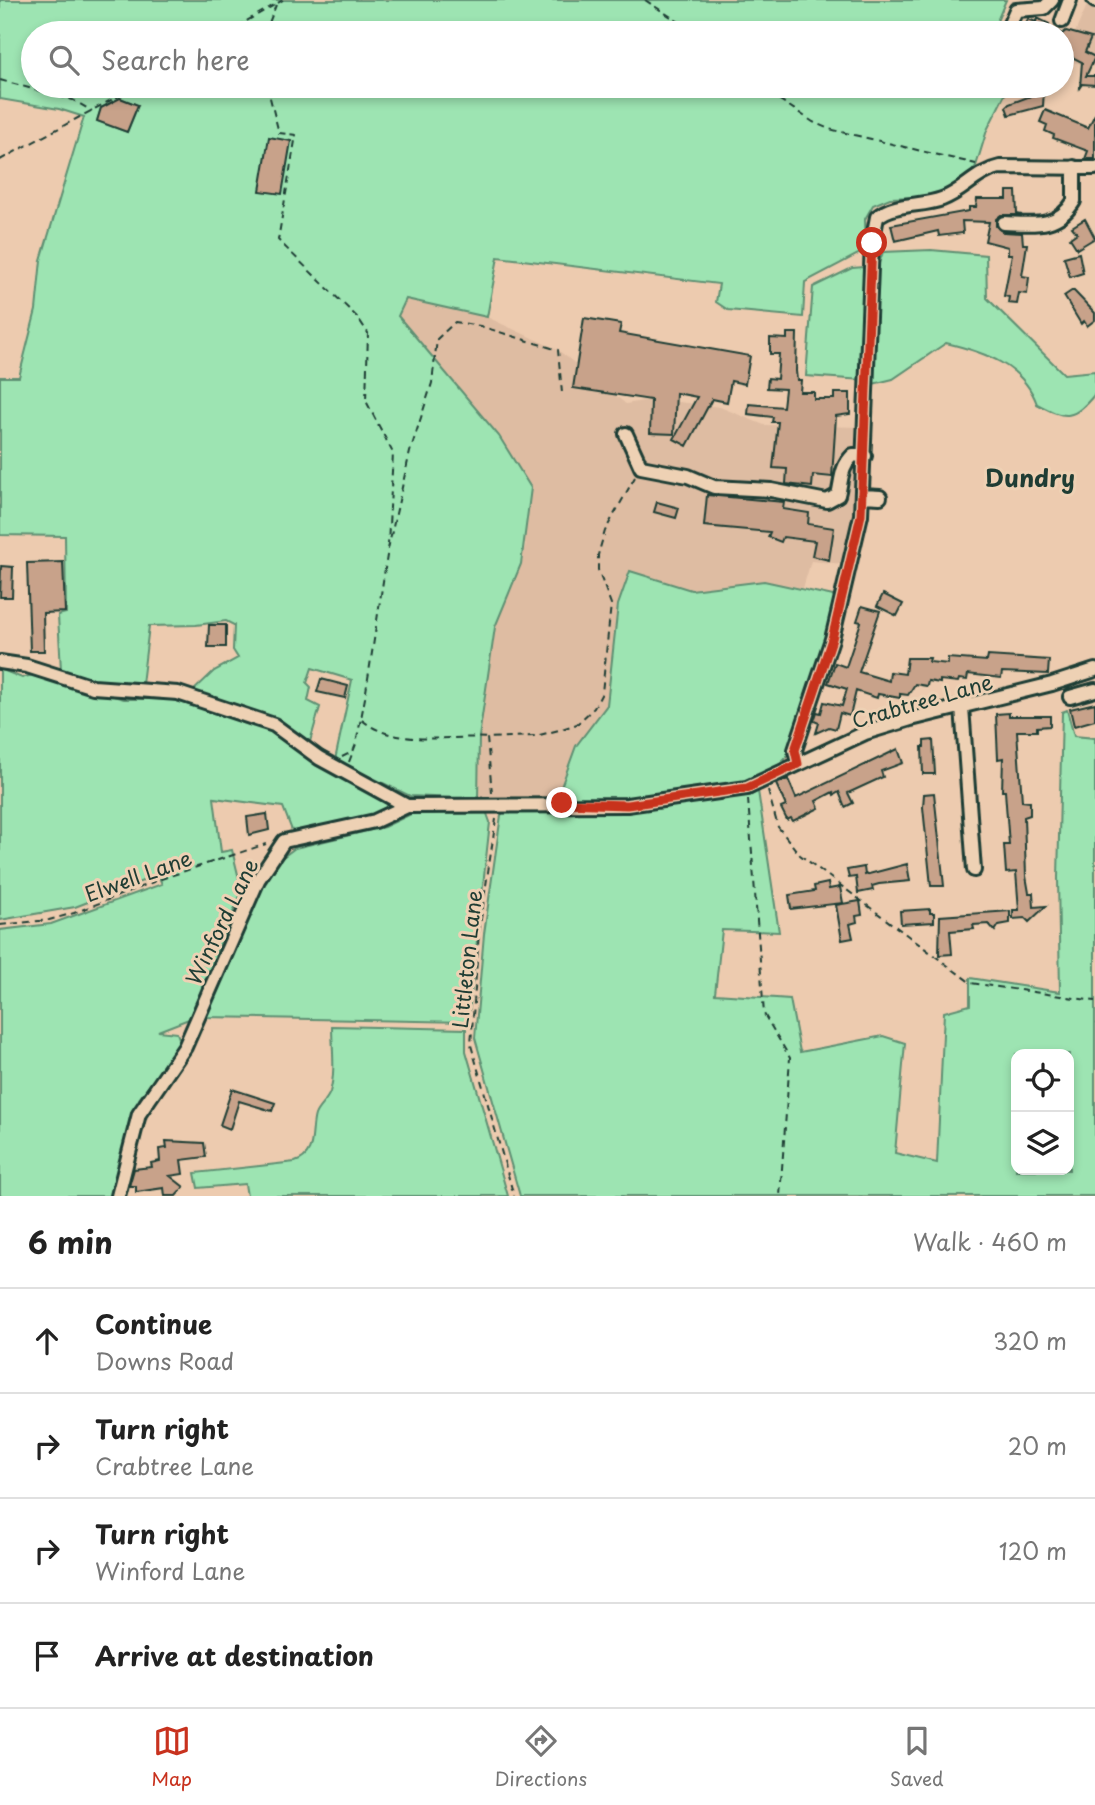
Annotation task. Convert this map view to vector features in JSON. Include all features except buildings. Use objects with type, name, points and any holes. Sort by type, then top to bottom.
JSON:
[{"type":"street","points":[[1011,21],[1016,10],[1044,8],[1052,0]]},
{"type":"street","points":[[1062,21],[1070,0]]},
{"type":"street","points":[[798,764],[795,750],[832,639],[861,515],[873,225],[877,217],[894,207],[926,203],[953,194],[986,170],[1000,167],[1095,168]]},
{"type":"street","points":[[1004,223],[1043,225],[1055,221],[1074,201],[1074,167]]},
{"type":"street","points":[[626,434],[641,467],[688,476],[714,487],[771,490],[827,501],[838,495],[840,475],[853,455],[865,456]]},
{"type":"street","points":[[863,496],[880,497]]},
{"type":"street","points":[[0,662],[27,666],[93,687],[178,693],[274,724],[319,758],[407,806]]},
{"type":"street","name":"Crabtree Lane","points":[[764,780],[864,733],[1052,684],[1095,670]]},
{"type":"street","points":[[1070,697],[1095,690]]},
{"type":"street","points":[[962,706],[974,870]]},
{"type":"street","points":[[284,841],[374,821],[407,806],[627,805],[747,788],[764,780]]},
{"type":"street","name":"Winford Lane","points":[[118,1196],[139,1115],[185,1046],[258,880],[284,841]]},
{"type":"path","points":[[247,21],[283,0]]},
{"type":"path","points":[[646,0],[678,21]]},
{"type":"path","points":[[270,21],[277,4]]},
{"type":"path","points":[[0,80],[21,86]]},
{"type":"path","points":[[66,98],[92,112]]},
{"type":"path","points":[[0,160],[116,98]]},
{"type":"path","points":[[270,98],[279,133],[296,135],[278,240],[358,318],[368,333],[366,401],[393,453],[388,549]]},
{"type":"path","points":[[777,98],[813,122],[830,129],[976,164],[986,170]]},
{"type":"path","points":[[353,751],[361,720],[388,549],[410,452],[432,383],[437,339],[443,330],[455,322],[480,326],[558,350],[562,393]]},
{"type":"path","points":[[361,720],[373,730],[432,740],[466,736],[536,736],[577,724],[594,708],[601,693],[606,668],[611,604],[598,569],[598,555],[605,531],[641,467]]},
{"type":"path","name":"Littleton Lane","points":[[487,738],[496,804],[479,932],[471,1045],[514,1196]]},
{"type":"path","points":[[764,780],[778,828],[800,855],[971,983],[1095,1001]]},
{"type":"path","points":[[747,788],[764,1014],[790,1058],[780,1196]]},
{"type":"path","name":"Elwell Lane","points":[[0,925],[49,920],[74,913],[161,878],[284,841]]},
{"type":"shaded area","points":[[1088,3],[1095,9],[1095,67],[1074,62],[1074,35]]},
{"type":"shaded area","points":[[406,299],[487,317],[558,350],[626,404],[654,399],[720,407],[764,425],[862,427],[856,513],[844,564],[811,561],[803,588],[764,581],[691,590],[630,571],[618,605],[607,705],[576,746],[557,798],[478,799],[479,737],[495,627],[526,544],[398,316]]},
{"type":"green space","points":[[0,0],[1006,0],[997,21],[21,21],[21,98],[120,98],[1003,98],[987,130],[976,166],[968,176],[938,196],[890,198],[873,205],[865,219],[866,250],[805,282],[803,317],[728,310],[716,302],[719,284],[498,257],[487,317],[406,299],[398,316],[499,436],[531,488],[521,564],[495,627],[479,737],[478,799],[410,796],[335,760],[352,680],[312,668],[307,683],[311,687],[308,701],[320,707],[309,745],[284,724],[191,693],[214,671],[238,658],[233,650],[234,625],[226,621],[149,626],[142,684],[99,683],[61,670],[58,615],[66,613],[65,536],[0,535],[0,377],[19,377],[36,310],[41,260],[84,117],[59,109],[0,99]],"holes":[[[120,98],[138,105],[127,132],[97,121],[101,108]]]},
{"type":"green space","points":[[931,250],[986,255],[987,298],[1064,374],[1095,371],[1095,394],[1081,409],[1063,415],[1037,404],[1022,379],[1001,362],[946,343],[893,379],[873,384],[878,266],[883,252]]},
{"type":"green space","points":[[864,267],[863,380],[806,376],[813,287],[852,268]]},
{"type":"green space","points":[[630,571],[691,590],[764,581],[838,597],[790,750],[785,759],[768,772],[743,782],[677,794],[557,798],[576,746],[607,705],[618,605]]},
{"type":"green space","points":[[0,669],[22,678],[36,674],[124,699],[169,699],[273,729],[389,800],[392,805],[391,810],[378,816],[293,833],[283,807],[214,798],[221,852],[232,850],[242,891],[189,1019],[158,1031],[177,1033],[181,1044],[139,1099],[113,1196],[0,1196],[0,930],[51,924],[162,884],[158,875],[75,907],[0,920]]},
{"type":"green space","points":[[1067,710],[1074,736],[1095,738],[1095,1196],[520,1196],[475,1038],[484,934],[501,815],[505,811],[739,794],[750,796],[758,791],[779,932],[722,930],[715,994],[790,999],[800,1052],[883,1036],[905,1043],[895,1153],[937,1163],[944,1012],[970,1005],[970,978],[1060,992],[1058,878],[1062,712]]},
{"type":"green space","points":[[486,811],[490,822],[468,1022],[205,1017],[258,891],[279,860],[295,848],[384,827],[413,813]]},
{"type":"green space","points":[[332,1026],[466,1029],[466,1051],[508,1196],[247,1196],[245,1184],[198,1188],[195,1173],[295,1162],[307,1155],[315,1115],[329,1095],[332,1084]]},
{"type":"district","name":"Dundry","points":[[1030,477]]},
{"type":"route","points":[[562,803],[627,805],[747,788],[798,764],[795,750],[832,639],[861,515],[872,243]]}]
